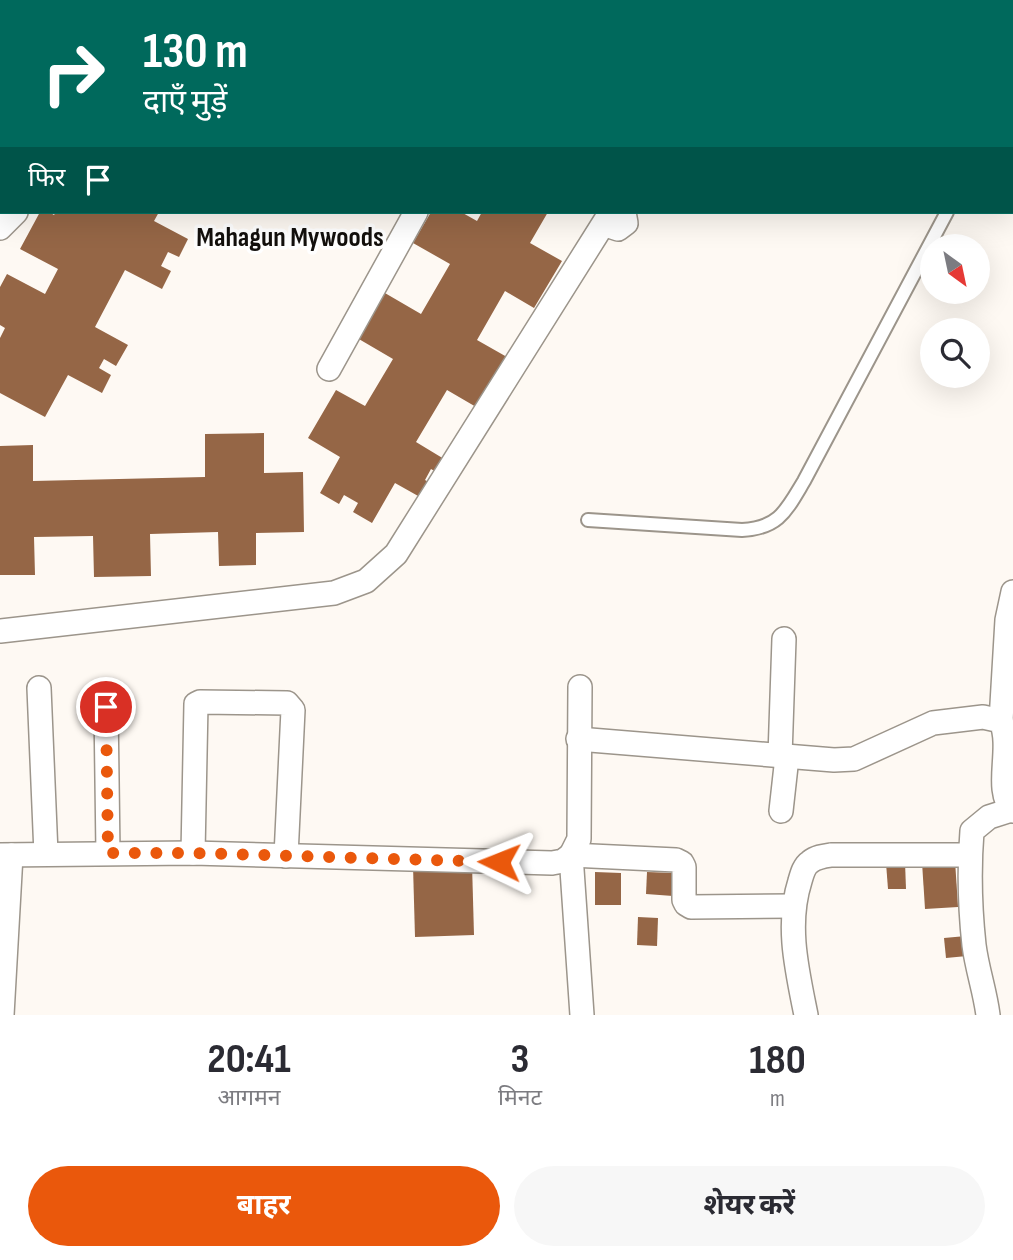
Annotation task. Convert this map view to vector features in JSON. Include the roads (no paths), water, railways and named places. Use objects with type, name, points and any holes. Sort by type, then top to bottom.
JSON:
[{"type":"street","points":[[0,228],[14,214]]},
{"type":"street","points":[[329,369],[415,214]]},
{"type":"street","points":[[0,631],[334,593],[366,581],[396,554],[617,214]]},
{"type":"street","points":[[988,1015],[974,947],[970,855],[972,831],[978,824],[989,817],[1012,810],[1004,797],[1010,750],[1008,732],[1001,721],[1012,605]]},
{"type":"street","points":[[781,811],[784,639]]},
{"type":"street","points":[[2,1015],[5,855],[193,853],[552,863],[563,861],[571,855],[579,839],[579,687]]},
{"type":"street","points":[[39,688],[46,854]]},
{"type":"street","points":[[193,853],[196,704],[287,703],[293,710],[286,856]]},
{"type":"street","points":[[106,707],[108,853]]},
{"type":"street","points":[[578,739],[783,757],[854,759],[933,723],[983,717],[1001,721]]},
{"type":"street","points":[[571,855],[676,860],[684,867],[684,900],[691,907],[793,906]]},
{"type":"street","points":[[571,855],[582,1015]]},
{"type":"street","points":[[806,1015],[798,978],[792,926],[793,906],[809,862],[820,857],[970,855]]},
{"type":"lane","points":[[588,520],[742,530],[761,529],[785,513],[946,214]]},
{"type":"district","name":"Mahagun Mywoods","points":[[290,236]]}]
